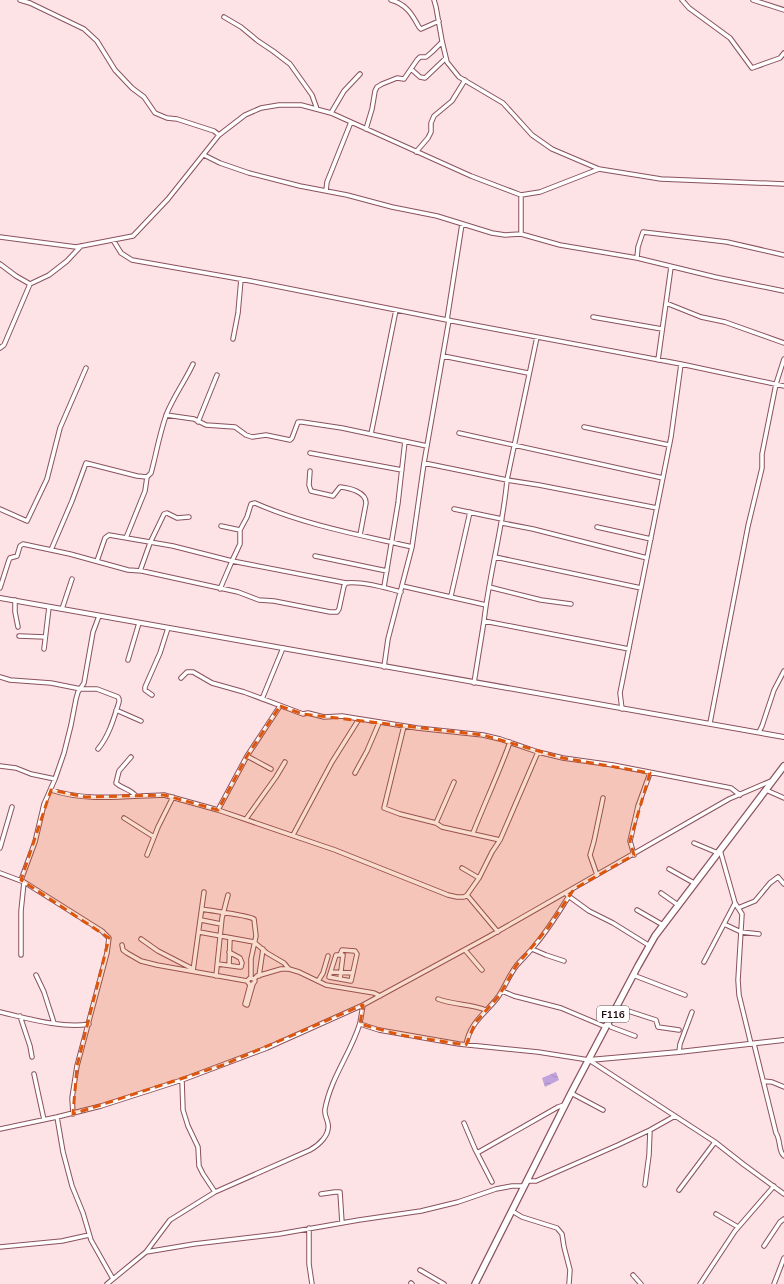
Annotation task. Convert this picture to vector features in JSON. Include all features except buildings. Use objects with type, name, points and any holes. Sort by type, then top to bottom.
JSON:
[{"type":"main road","name":"F116","points":[[475,1284],[571,1093],[590,1060],[633,975],[650,946],[678,904],[784,766]]},
{"type":"street","points":[[20,0],[30,2],[84,29],[97,41],[115,70],[132,88],[144,97],[155,113],[167,118],[177,119],[214,131],[219,135]]},
{"type":"street","points":[[391,0],[406,6],[421,28],[438,21]]},
{"type":"street","points":[[434,0],[447,62],[459,77],[503,103],[532,134],[552,149],[599,169],[661,179],[784,184]]},
{"type":"street","points":[[682,0],[689,8],[730,38],[752,68],[782,58],[784,53]]},
{"type":"street","points":[[753,0],[784,10]]},
{"type":"street","points":[[224,17],[241,27],[258,42],[290,64],[312,95],[317,109]]},
{"type":"street","points":[[366,129],[377,87],[397,78],[404,79],[420,57],[426,57],[442,42]]},
{"type":"street","points":[[411,69],[420,77],[425,78],[446,58]]},
{"type":"street","points":[[331,113],[344,91],[360,74]]},
{"type":"street","points":[[416,152],[431,132],[431,123],[434,116],[452,101],[465,80]]},
{"type":"street","points":[[0,237],[76,247],[133,236],[168,199],[219,135],[245,115],[261,108],[280,105],[301,105],[331,113],[471,176],[521,195],[540,192],[599,169]]},
{"type":"street","points":[[326,191],[329,176],[351,122]]},
{"type":"street","points":[[204,155],[220,163],[249,173],[300,186],[347,195],[376,203],[437,216],[492,233],[505,235],[521,234],[560,245],[637,258],[746,284],[784,290]]},
{"type":"street","points":[[521,195],[521,234]]},
{"type":"street","points":[[384,667],[388,639],[412,547],[424,463],[443,356],[462,224]]},
{"type":"street","points":[[637,258],[638,247],[643,232],[726,242],[784,254]]},
{"type":"street","points":[[113,240],[120,253],[132,260],[241,279],[681,364],[784,386]]},
{"type":"street","points":[[0,348],[4,345],[30,284],[49,275],[81,246]]},
{"type":"street","points":[[0,264],[30,284]]},
{"type":"street","points":[[658,360],[671,267]]},
{"type":"street","points":[[233,338],[238,312],[241,279]]},
{"type":"street","points":[[666,303],[701,317],[725,322],[784,343]]},
{"type":"street","points":[[371,434],[396,310]]},
{"type":"street","points":[[593,317],[662,329]]},
{"type":"street","points":[[474,683],[489,587],[502,521],[507,480],[528,373],[537,337]]},
{"type":"street","points":[[443,356],[528,373]]},
{"type":"street","points":[[710,723],[748,526],[762,468],[762,454],[776,384],[784,359]]},
{"type":"street","points":[[126,538],[145,491],[147,477],[151,473],[166,415],[192,364]]},
{"type":"street","points":[[622,709],[620,693],[663,478],[681,364]]},
{"type":"street","points":[[0,509],[27,521],[47,479],[60,428],[86,368]]},
{"type":"street","points":[[198,422],[217,375]]},
{"type":"street","points":[[166,415],[187,418],[206,425],[235,427],[246,435],[252,437],[266,434],[290,440],[296,424],[298,422],[302,422],[371,434],[427,446]]},
{"type":"street","points":[[584,427],[669,445]]},
{"type":"street","points":[[458,433],[663,478]]},
{"type":"street","points":[[384,587],[402,470],[404,441]]},
{"type":"street","points":[[310,453],[402,470]]},
{"type":"street","points":[[51,550],[86,463],[137,476],[147,477]]},
{"type":"street","points":[[424,463],[657,508]]},
{"type":"street","points":[[310,471],[308,485],[311,491],[332,496],[340,487],[364,495],[366,503],[360,535]]},
{"type":"street","points":[[220,589],[240,544],[240,530],[247,517],[251,504],[255,503],[284,514],[360,535],[412,547]]},
{"type":"street","points":[[454,509],[647,558]]},
{"type":"street","points":[[451,596],[470,512]]},
{"type":"street","points":[[140,571],[150,542],[164,514],[167,513],[177,518],[189,517]]},
{"type":"street","points":[[221,526],[240,530]]},
{"type":"street","points":[[598,527],[651,539]]},
{"type":"street","points":[[97,562],[105,538],[109,535],[188,549],[232,561],[346,583],[384,587],[401,592]]},
{"type":"street","points":[[0,588],[8,560],[17,556],[21,544],[51,550],[128,570],[140,571],[241,593],[259,600],[274,601],[334,612],[338,610],[346,583]]},
{"type":"street","points":[[315,556],[387,571]]},
{"type":"street","points":[[495,557],[641,588]]},
{"type":"street","points":[[62,609],[72,579]]},
{"type":"street","points":[[402,586],[486,605]]},
{"type":"street","points":[[489,587],[541,600],[571,604]]},
{"type":"street","points":[[0,598],[784,737]]},
{"type":"street","points":[[15,600],[15,612],[18,627]]},
{"type":"street","points":[[44,649],[49,607]]},
{"type":"street","points":[[21,955],[23,881],[35,842],[44,804],[51,790],[68,740],[76,699],[84,683],[93,632],[99,616]]},
{"type":"street","points":[[484,621],[629,649]]},
{"type":"street","points":[[128,660],[139,623]]},
{"type":"street","points":[[152,695],[145,690],[145,687],[160,654],[168,628]]},
{"type":"street","points":[[19,636],[45,638]]},
{"type":"street","points":[[262,699],[283,648]]},
{"type":"street","points":[[758,732],[762,726],[774,690],[784,671]]},
{"type":"street","points":[[181,678],[187,672],[193,672],[212,683],[303,714],[308,713],[324,717],[342,716],[379,723],[470,733],[500,739],[538,752],[563,758],[613,765],[731,788],[740,795]]},
{"type":"street","points":[[0,677],[10,680],[51,683],[81,689],[97,689],[118,697],[120,699],[104,742],[98,749]]},
{"type":"street","points":[[218,810],[247,756],[280,706]]},
{"type":"street","points":[[116,710],[141,721]]},
{"type":"street","points":[[293,835],[332,762],[359,719]]},
{"type":"street","points":[[355,773],[367,751],[379,723]]},
{"type":"street","points":[[404,726],[384,808],[400,814],[436,823],[442,827],[500,840]]},
{"type":"street","points":[[473,833],[486,799],[499,773],[510,742]]},
{"type":"street","points":[[51,790],[59,793],[86,797],[164,795],[173,797],[293,835],[448,895],[464,897],[479,878],[500,840],[538,752]]},
{"type":"street","points":[[247,756],[271,769]]},
{"type":"street","points":[[131,757],[119,771],[116,783],[117,785],[132,791],[136,796]]},
{"type":"street","points":[[246,819],[285,762]]},
{"type":"street","points":[[0,766],[16,768],[31,774],[55,779]]},
{"type":"street","points":[[634,855],[630,841],[638,806],[650,772]]},
{"type":"street","points":[[0,1129],[73,1114],[182,1080],[267,1048],[363,1005],[498,932],[729,799],[772,781]]},
{"type":"street","points":[[436,823],[454,782]]},
{"type":"street","points":[[766,790],[784,798]]},
{"type":"street","points":[[147,855],[158,827],[173,797]]},
{"type":"street","points":[[597,875],[590,855],[603,798]]},
{"type":"street","points":[[0,848],[12,807]]},
{"type":"street","points":[[124,818],[154,837]]},
{"type":"street","points":[[694,843],[719,851],[735,903],[742,914],[738,980],[740,995],[776,1133],[779,1136],[781,1153],[784,1156]]},
{"type":"street","points":[[462,868],[479,878]]},
{"type":"street","points":[[669,869],[694,883]]},
{"type":"street","points":[[0,873],[23,881],[102,931],[109,938],[107,952],[77,1066],[72,1098],[73,1114]]},
{"type":"street","points":[[738,908],[755,901],[770,883],[778,877],[784,884]]},
{"type":"street","points":[[193,970],[204,892]]},
{"type":"street","points":[[661,893],[678,904]]},
{"type":"street","points":[[565,894],[589,911],[613,923],[650,946]]},
{"type":"street","points":[[216,976],[221,924],[228,895]]},
{"type":"street","points":[[467,895],[498,932]]},
{"type":"street","points":[[466,1045],[471,1029],[482,1014],[499,996],[516,966],[532,949],[548,928],[569,896]]},
{"type":"street","points":[[704,962],[735,903]]},
{"type":"street","points":[[202,909],[252,917],[256,931],[251,964],[255,982],[252,985],[246,1004]]},
{"type":"street","points":[[637,910],[663,926]]},
{"type":"street","points":[[201,920],[221,924]]},
{"type":"street","points":[[724,924],[741,932],[759,934]]},
{"type":"street","points":[[199,932],[230,939],[254,942],[267,954],[284,963],[289,969]]},
{"type":"street","points":[[141,939],[158,951],[193,970]]},
{"type":"street","points":[[229,965],[230,939]]},
{"type":"street","points":[[122,945],[123,950],[141,961],[247,981],[252,985]]},
{"type":"street","points":[[259,976],[263,949]]},
{"type":"street","points":[[532,949],[564,961]]},
{"type":"street","points":[[342,950],[354,950],[357,952],[351,981],[329,977],[330,973],[336,955],[340,955],[342,950]]},
{"type":"street","points":[[465,950],[482,970]]},
{"type":"street","points":[[229,952],[240,958],[242,963]]},
{"type":"street","points":[[340,955],[343,956],[340,979]]},
{"type":"street","points":[[318,981],[328,956]]},
{"type":"street","points":[[242,963],[251,964]]},
{"type":"street","points":[[218,964],[241,967],[242,963]]},
{"type":"street","points":[[247,981],[280,969],[289,969],[299,972],[326,985],[374,993],[380,996]]},
{"type":"street","points":[[322,973],[352,973]]},
{"type":"street","points":[[36,975],[44,992],[54,1023]]},
{"type":"street","points":[[633,975],[685,995]]},
{"type":"street","points":[[502,990],[514,996],[560,1008],[635,1036]]},
{"type":"street","points":[[438,999],[458,1005],[486,1010]]},
{"type":"street","points":[[107,1284],[146,1252],[170,1220],[215,1192],[310,1150],[321,1142],[328,1132],[328,1123],[325,1110],[334,1078],[360,1024],[363,1005]]},
{"type":"street","points":[[616,1007],[656,1020],[658,1027],[678,1030]]},
{"type":"street","points":[[0,1012],[54,1023],[82,1026],[89,1024]]},
{"type":"street","points":[[679,1052],[680,1044],[692,1012]]},
{"type":"street","points":[[20,1016],[32,1057]]},
{"type":"street","points":[[360,1024],[393,1033],[466,1045],[538,1052],[590,1060],[784,1040]]},
{"type":"street","points":[[82,1026],[87,1030]]},
{"type":"street","points":[[590,1060],[715,1142],[784,1194]]},
{"type":"street","points":[[34,1074],[44,1120]]},
{"type":"street","points":[[182,1080],[183,1110],[188,1126],[198,1147],[199,1166],[215,1192]]},
{"type":"street","points":[[763,1082],[772,1082],[784,1087]]},
{"type":"street","points":[[571,1093],[603,1110]]},
{"type":"street","points":[[477,1153],[558,1107],[566,1104]]},
{"type":"street","points":[[146,1252],[433,1209],[496,1189],[536,1181],[650,1130],[675,1116]]},
{"type":"street","points":[[57,1117],[70,1180],[83,1213],[89,1235],[94,1247],[113,1279]]},
{"type":"street","points":[[464,1123],[467,1133],[492,1182]]},
{"type":"street","points":[[645,1185],[650,1130]]},
{"type":"street","points":[[779,1136],[784,1137]]},
{"type":"street","points":[[678,1190],[715,1142]]},
{"type":"street","points":[[700,1284],[738,1227],[774,1186]]},
{"type":"street","points":[[321,1194],[338,1191],[340,1192],[342,1223]]},
{"type":"street","points":[[512,1211],[557,1228],[560,1231],[570,1270],[569,1284]]},
{"type":"street","points":[[716,1214],[738,1227]]},
{"type":"street","points":[[764,1246],[780,1222],[784,1219]]},
{"type":"street","points":[[309,1228],[309,1264],[312,1284]]},
{"type":"street","points":[[0,1247],[62,1241],[89,1235]]},
{"type":"street","points":[[774,1284],[784,1258]]},
{"type":"street","points":[[420,1270],[444,1284]]},
{"type":"street","points":[[633,1275],[641,1284]]},
{"type":"highlighted area","points":[[280,706],[303,714],[483,735],[563,758],[650,773],[630,841],[634,855],[574,889],[548,928],[516,966],[499,996],[475,1023],[466,1045],[400,1035],[360,1024],[363,1005],[223,1065],[73,1114],[77,1066],[109,938],[21,880],[51,790],[86,797],[164,795],[218,810],[247,756]]},
{"type":"water","points":[[556,1072],[559,1080],[545,1087],[542,1078]]}]
